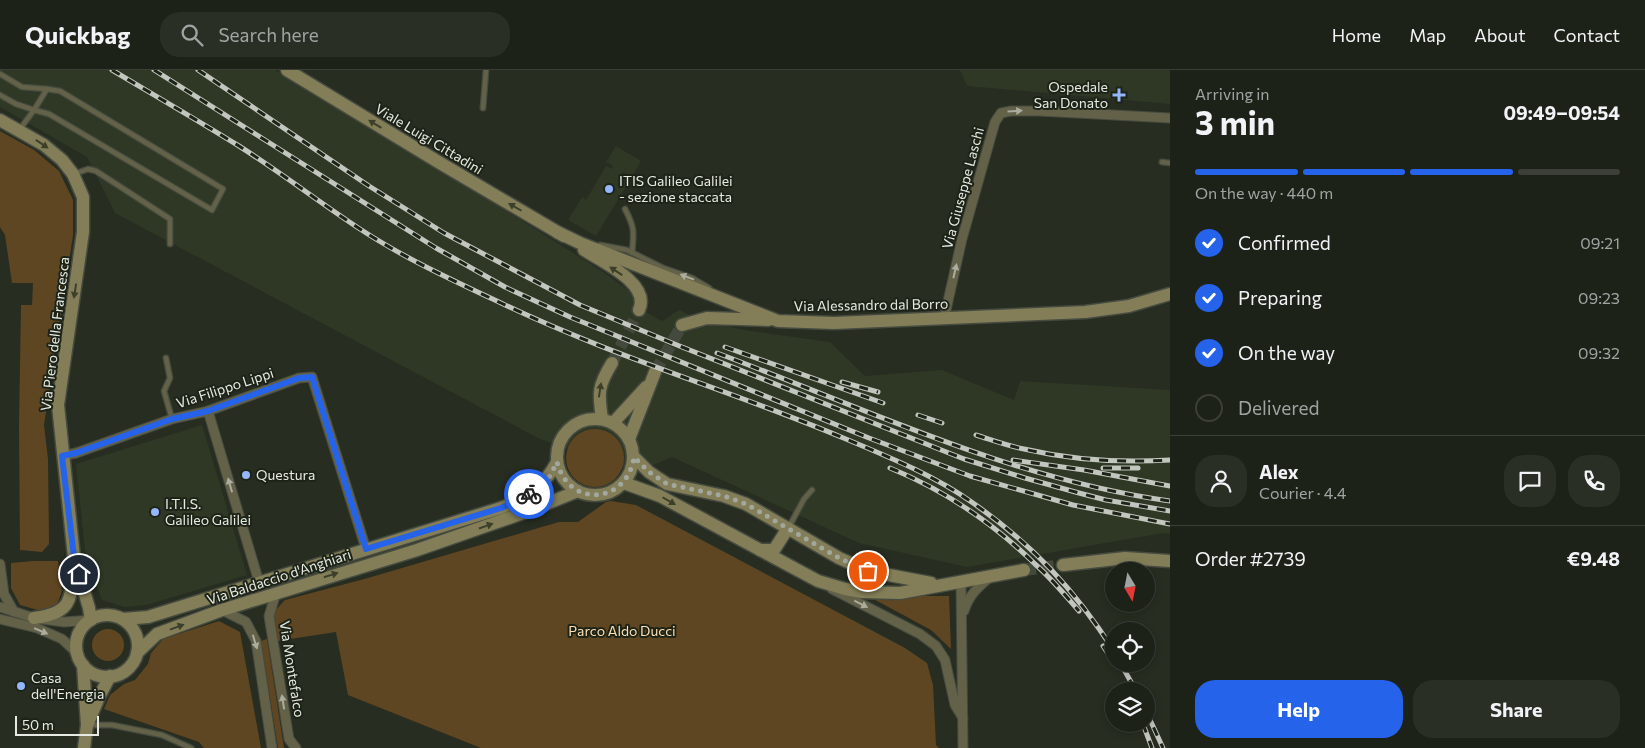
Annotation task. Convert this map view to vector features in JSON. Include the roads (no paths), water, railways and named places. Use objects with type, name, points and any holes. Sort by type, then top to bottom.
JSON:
[{"type":"main road","name":"Viale Luigi Cittadini","points":[[287,70],[557,232]]},
{"type":"main road","name":"Via Piero della Francesca","points":[[0,120],[44,145],[62,160],[73,174],[83,197],[84,232],[58,405],[74,557],[89,608],[90,620]]},
{"type":"main road","name":"Via Alessandro dal Borro","points":[[557,232],[580,243],[778,320],[834,323],[1085,312],[1129,306],[1170,294]]},
{"type":"main road","points":[[557,232],[633,282],[640,292],[642,302],[640,308]]},
{"type":"main road","points":[[682,326],[707,318],[778,320]]},
{"type":"main road","points":[[607,421],[599,399],[602,381],[612,363]]},
{"type":"main road","points":[[607,421],[644,390],[655,372],[629,439]]},
{"type":"main road","points":[[634,457],[629,475],[624,483],[602,495],[590,495],[578,491],[564,480],[557,462],[561,439],[571,427],[586,420],[607,421],[622,430],[629,439],[634,457],[649,472],[667,484],[733,499],[839,558],[868,571],[920,582],[941,584]]},
{"type":"main road","name":"Via Baldaccio d'Anghiari","points":[[123,619],[148,617],[501,508],[521,499],[550,476],[557,462]]},
{"type":"main road","points":[[624,483],[660,496],[818,580],[845,589],[875,593],[900,593],[1024,570]]},
{"type":"main road","name":"Via Baldaccio d'Anghiari","points":[[137,653],[157,634],[222,610],[417,550],[526,512],[578,491]]},
{"type":"main road","points":[[759,550],[774,550],[788,528]]},
{"type":"main road","points":[[34,618],[49,616],[62,610],[70,600],[74,557]]},
{"type":"main road","points":[[1063,564],[1125,558],[1170,561]]},
{"type":"main road","points":[[80,659],[90,672],[100,676],[119,674],[127,669],[137,653],[138,643],[136,634],[123,619],[107,615],[90,620],[78,634],[76,643],[80,659],[87,725],[84,748]]},
{"type":"main road","points":[[87,725],[110,676]]},
{"type":"street","name":"Via Giuseppe Laschi","points":[[944,319],[962,239],[995,122],[1001,113],[1039,111],[1170,118]]},
{"type":"street","name":"Via Filippo Lippi","points":[[62,456],[76,453],[172,419],[208,411],[299,378],[312,377],[366,549]]},
{"type":"street","points":[[208,411],[259,582]]},
{"type":"street","points":[[0,564],[4,594],[14,612]]},
{"type":"street","points":[[961,619],[968,599],[979,586],[991,577]]},
{"type":"street","points":[[818,580],[843,595],[920,634],[936,646],[945,660],[955,705],[963,718]]},
{"type":"street","points":[[961,582],[963,748]]},
{"type":"street","name":"Via Montefalco","points":[[276,593],[269,616],[289,739],[296,748]]},
{"type":"street","points":[[1,608],[34,618],[64,622],[90,620]]},
{"type":"street","points":[[222,610],[246,622],[256,641],[272,748]]},
{"type":"street","points":[[0,619],[36,628],[62,640],[80,659]]},
{"type":"street","points":[[0,629],[12,622]]},
{"type":"lane","points":[[483,108],[486,70]]},
{"type":"lane","points":[[0,74],[22,86],[60,91],[223,188],[212,210],[49,114],[16,104],[0,95]]},
{"type":"lane","points":[[19,130],[47,89]]},
{"type":"lane","points":[[1162,162],[1170,164]]},
{"type":"lane","points":[[73,174],[88,169],[96,171],[170,219],[170,244]]},
{"type":"lane","points":[[625,209],[633,223],[632,253]]},
{"type":"lane","points":[[580,243],[627,250],[663,268],[692,278],[778,320]]},
{"type":"lane","points":[[166,358],[170,378],[164,392],[172,419]]},
{"type":"lane","points":[[788,528],[804,499],[812,490]]},
{"type":"lane","points":[[87,725],[112,725],[162,735],[191,748]]},
{"type":"tunnel","points":[[612,363],[639,310]]},
{"type":"tunnel","points":[[655,372],[682,325]]},
{"type":"tunnel","points":[[1024,570],[1063,565]]},
{"type":"railway","points":[[112,70],[239,146],[377,240],[429,269],[585,340],[799,420],[892,459],[941,483],[973,503],[1015,535],[1068,588],[1105,638]]},
{"type":"railway","points":[[154,70],[436,248],[505,287],[570,317],[869,438],[970,476],[1073,505],[1170,524]]},
{"type":"railway","points":[[198,70],[369,186],[444,233],[580,305],[964,459],[1106,500],[1170,511]]},
{"type":"railway","points":[[725,347],[883,403]]},
{"type":"railway","points":[[717,353],[884,419],[996,459],[1111,491],[1170,501]]},
{"type":"railway","points":[[842,382],[878,392]]},
{"type":"railway","points":[[918,415],[942,423]]},
{"type":"railway","points":[[976,435],[1006,445],[1060,456],[1115,461],[1170,460]]},
{"type":"railway","points":[[1013,460],[1084,470],[1170,486]]},
{"type":"railway","points":[[890,468],[949,497],[985,521],[1041,569],[1079,611]]},
{"type":"railway","points":[[1103,468],[1138,468]]},
{"type":"railway","points":[[1125,672],[1131,682]]},
{"type":"railway","points":[[1155,731],[1163,748]]},
{"type":"railway","points":[[1146,732],[1152,748]]},
{"type":"place","name":"Ospedale San Donato","points":[[1119,95]]},
{"type":"place","name":"ITIS Galileo Galilei - sezione staccata","points":[[609,189]]},
{"type":"place","name":"Questura","points":[[246,475]]},
{"type":"place","name":"I.T.I.S. Galileo Galilei","points":[[155,512]]},
{"type":"place","name":"Casa dell'Energia","points":[[21,686]]},
{"type":"park label","name":"Parco Aldo Ducci","points":[[622,631]]}]
